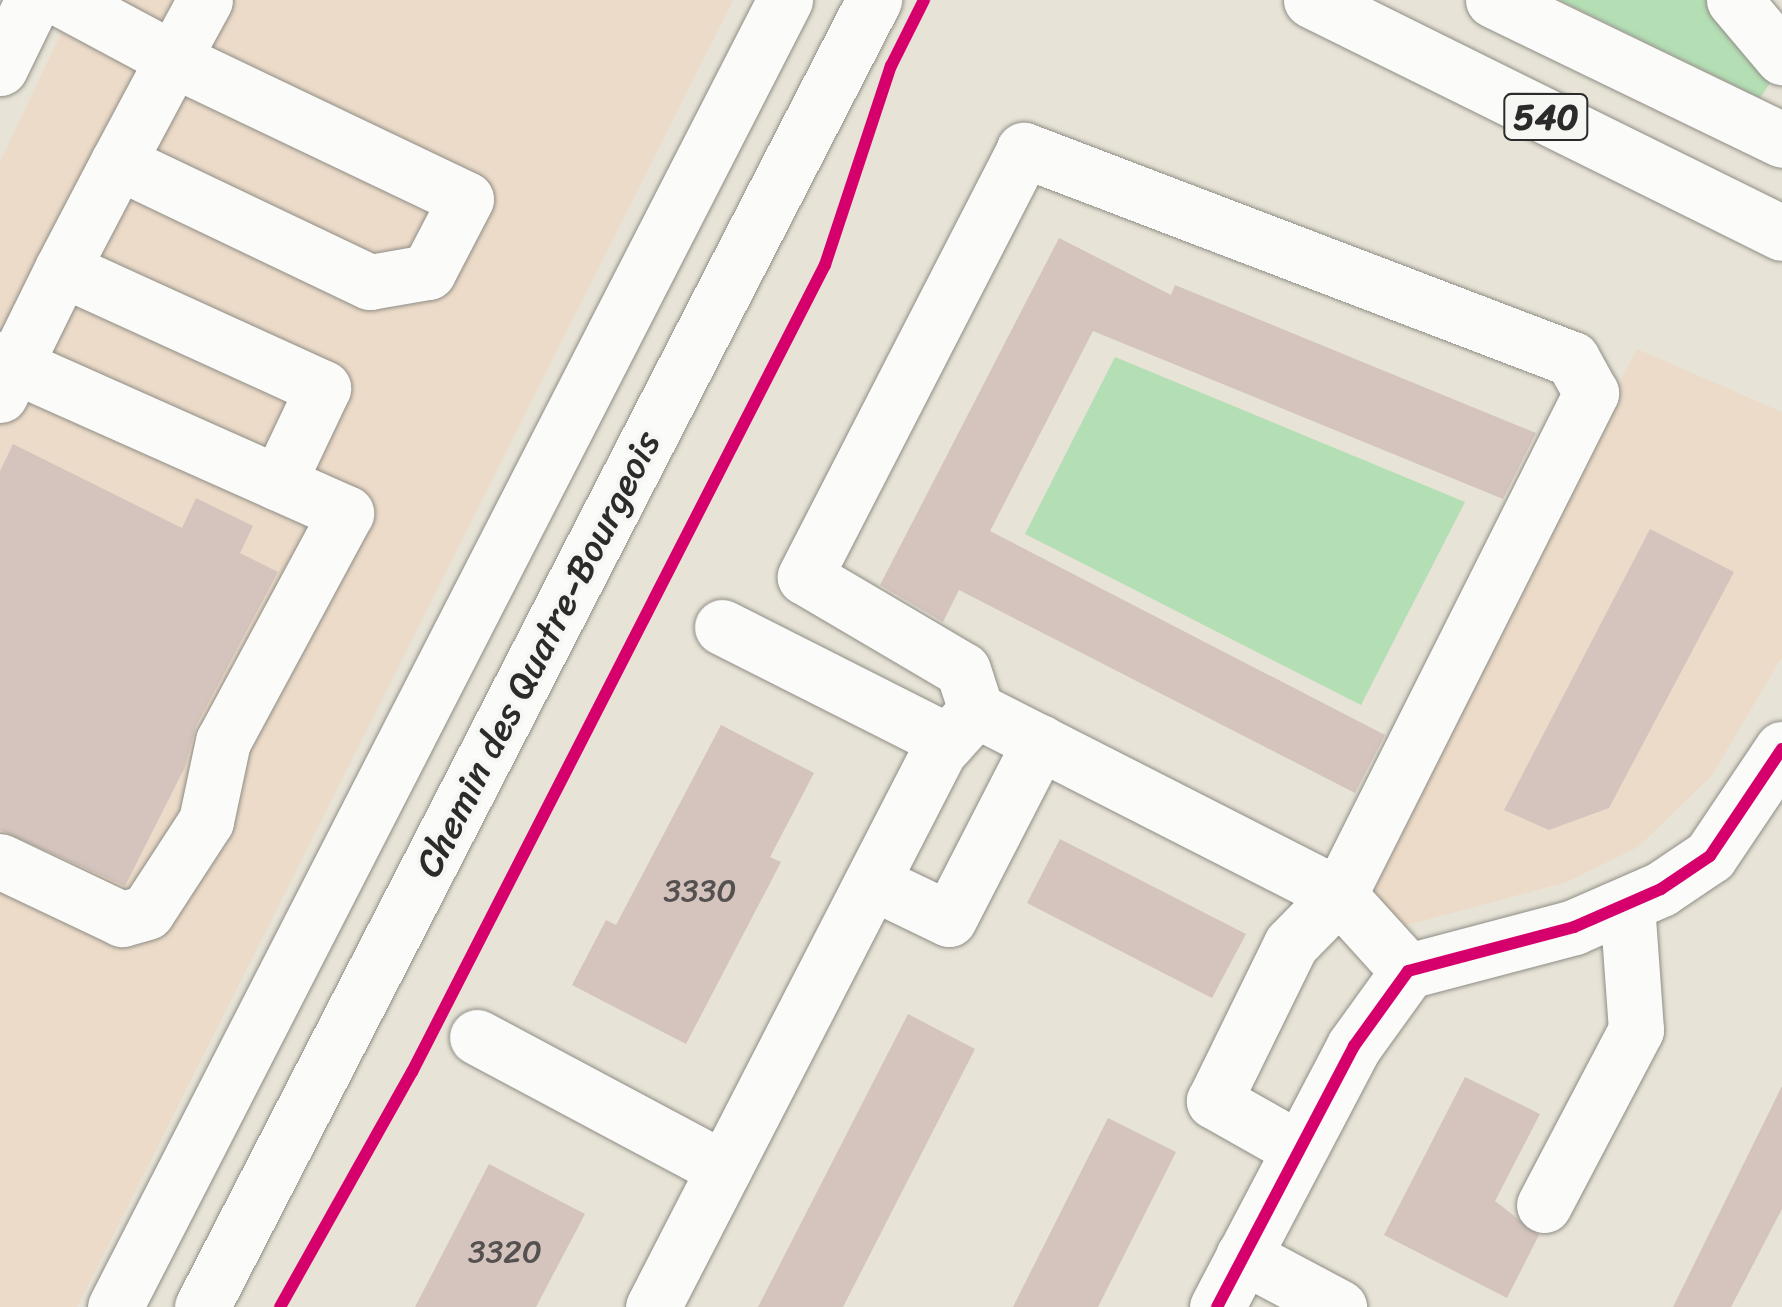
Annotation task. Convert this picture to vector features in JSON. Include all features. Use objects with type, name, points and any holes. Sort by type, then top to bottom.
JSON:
[{"type":"main road","points":[[0,68],[33,0]]},
{"type":"main road","points":[[63,0],[173,59],[466,198],[428,272],[370,282],[118,162]]},
{"type":"main road","points":[[0,861],[122,919],[147,912],[206,821],[223,741],[346,513],[5,373],[205,0]]},
{"type":"main road","name":"Chemin des Quatre-Bourgeois","points":[[116,1307],[785,0]]},
{"type":"main road","name":"Chemin des Quatre-Bourgeois","points":[[202,1307],[874,0]]},
{"type":"main road","name":"540","points":[[1311,0],[1782,233]]},
{"type":"main road","name":"540","points":[[1492,0],[1782,140]]},
{"type":"main road","points":[[1734,0],[1782,57]]},
{"type":"main road","points":[[653,1307],[872,882],[962,725],[963,670],[805,577],[1024,150],[1572,358],[1591,393],[1339,895],[1291,944],[1214,1100],[1299,1150]]},
{"type":"main road","points":[[62,269],[322,388],[278,483]]},
{"type":"main road","points":[[722,626],[962,725],[1040,742],[1339,895],[1408,971]]},
{"type":"main road","points":[[872,882],[949,919],[1040,742]]},
{"type":"main road","points":[[1216,1307],[1354,1046],[1408,971],[1574,926],[1627,904],[1710,856],[1781,752]]},
{"type":"main road","points":[[1544,1205],[1636,1030],[1627,904]]},
{"type":"main road","points":[[477,1037],[724,1168]]},
{"type":"main road","points":[[1243,1256],[1339,1307]]},
{"type":"shaded area","points":[[77,0],[733,0],[77,1307],[0,1307],[0,162]]},
{"type":"shaded area","points":[[1637,349],[1782,412],[1782,657],[1712,775],[1638,847],[1567,882],[1396,928],[1360,888]]},
{"type":"green space","points":[[1559,0],[1709,0],[1770,83],[1760,98]]},
{"type":"green space","points":[[1115,357],[1465,502],[1361,705],[1025,534]]},
{"type":"building","points":[[1059,238],[1171,295],[1175,285],[1536,433],[1503,499],[1093,331],[990,531],[1385,735],[1355,793],[959,590],[943,622],[880,585]]},
{"type":"building","points":[[13,444],[182,528],[196,498],[253,526],[240,553],[278,572],[196,726],[185,767],[125,886],[0,830],[0,471]]},
{"type":"building","points":[[1650,529],[1734,572],[1609,808],[1549,830],[1504,810]]},
{"type":"building","points":[[721,725],[814,773],[770,857],[781,862],[686,1044],[572,985],[606,920],[616,925]]},
{"type":"building","points":[[1060,839],[1246,934],[1212,998],[1027,903]]},
{"type":"building","points":[[908,1014],[975,1049],[843,1307],[758,1307]]},
{"type":"building","points":[[1465,1077],[1540,1114],[1495,1201],[1539,1235],[1507,1298],[1384,1235]]},
{"type":"building","points":[[1782,1086],[1782,1209],[1731,1307],[1673,1307]]},
{"type":"building","points":[[1108,1118],[1176,1152],[1098,1307],[1013,1307]]},
{"type":"building","points":[[489,1164],[585,1214],[536,1307],[415,1307]]},
{"type":"cycle path","points":[[280,1307],[412,1072],[825,265],[891,66],[924,0]]},
{"type":"cycle path","points":[[1217,1307],[1354,1046],[1408,971],[1574,927],[1661,889],[1710,856],[1782,749]]}]
